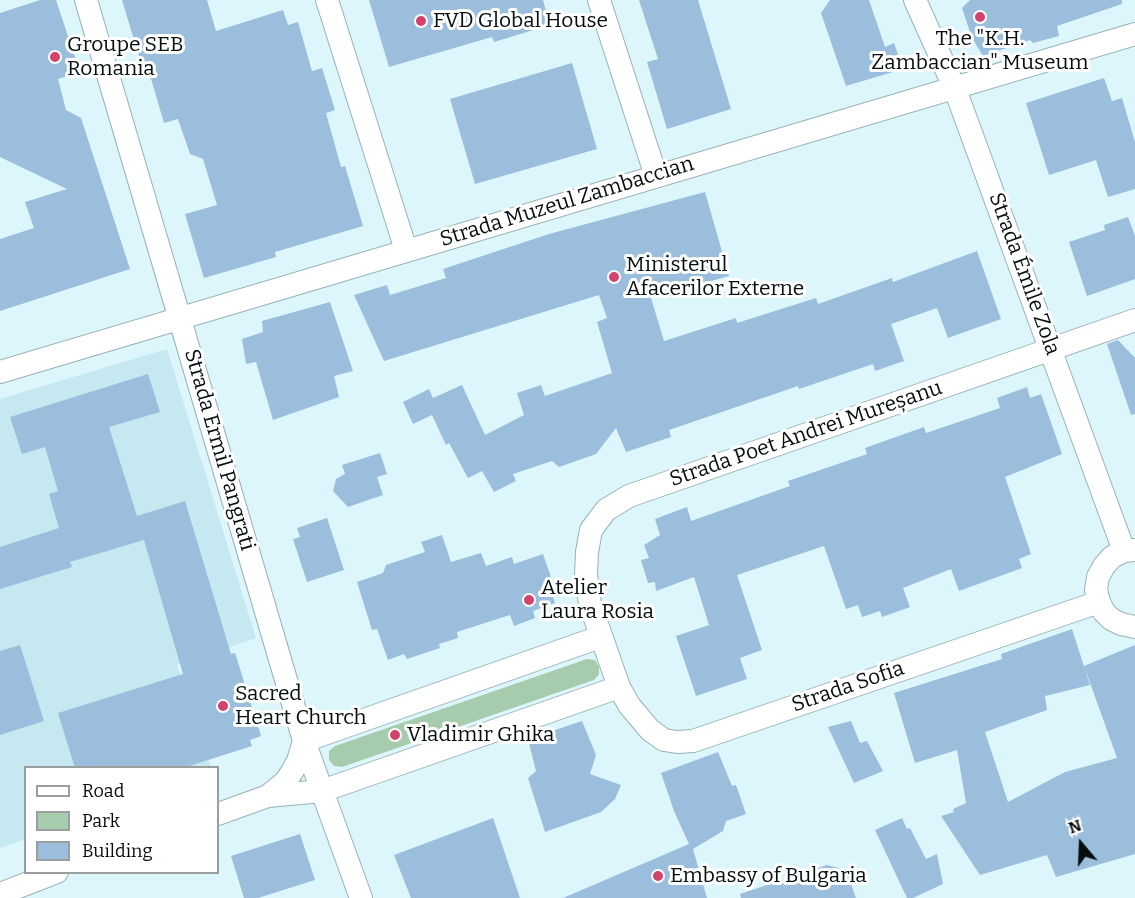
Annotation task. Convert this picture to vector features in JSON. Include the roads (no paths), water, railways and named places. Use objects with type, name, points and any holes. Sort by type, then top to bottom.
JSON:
[{"type":"street","name":"Strada Ermil Pangrati","points":[[86,0],[304,741],[362,898]]},
{"type":"street","points":[[327,0],[406,250]]},
{"type":"street","points":[[599,0],[656,176]]},
{"type":"street","name":"Strada Émile Zola","points":[[915,0],[955,89],[1051,349],[1130,551]]},
{"type":"street","name":"Strada Muzeul Zambaccian","points":[[0,372],[1135,34]]},
{"type":"street","name":"Strada Poet Andrei Mureșanu","points":[[619,687],[590,604],[586,575],[591,530],[606,510],[629,496],[1135,320]]},
{"type":"street","points":[[1130,551],[1113,557],[1104,566],[1098,577],[1096,590],[1104,612],[1111,619],[1120,624],[1135,627]]},
{"type":"street","name":"Strada Sofia","points":[[619,687],[640,720],[650,730],[664,740],[693,741],[1099,602]]},
{"type":"street","points":[[268,796],[285,782],[292,772],[304,741],[600,637]]},
{"type":"street","points":[[219,814],[268,796],[322,790],[619,687]]},
{"type":"street","points":[[0,894],[54,874]]},
{"type":"place","name":"The \"K.H. Zambaccian\" Museum","points":[[980,17]]},
{"type":"place","name":"FVD Global House","points":[[421,21]]},
{"type":"place","name":"Groupe SEB Romania","points":[[55,57]]},
{"type":"place","name":"Ministerul Afacerilor Externe","points":[[614,277]]},
{"type":"place","name":"Atelier Laura Rosia","points":[[529,600]]},
{"type":"place","name":"Sacred Heart Church","points":[[223,706]]},
{"type":"place","name":"Vladimir Ghika","points":[[395,735]]},
{"type":"place","name":"Embassy of Bulgaria","points":[[658,876]]}]
